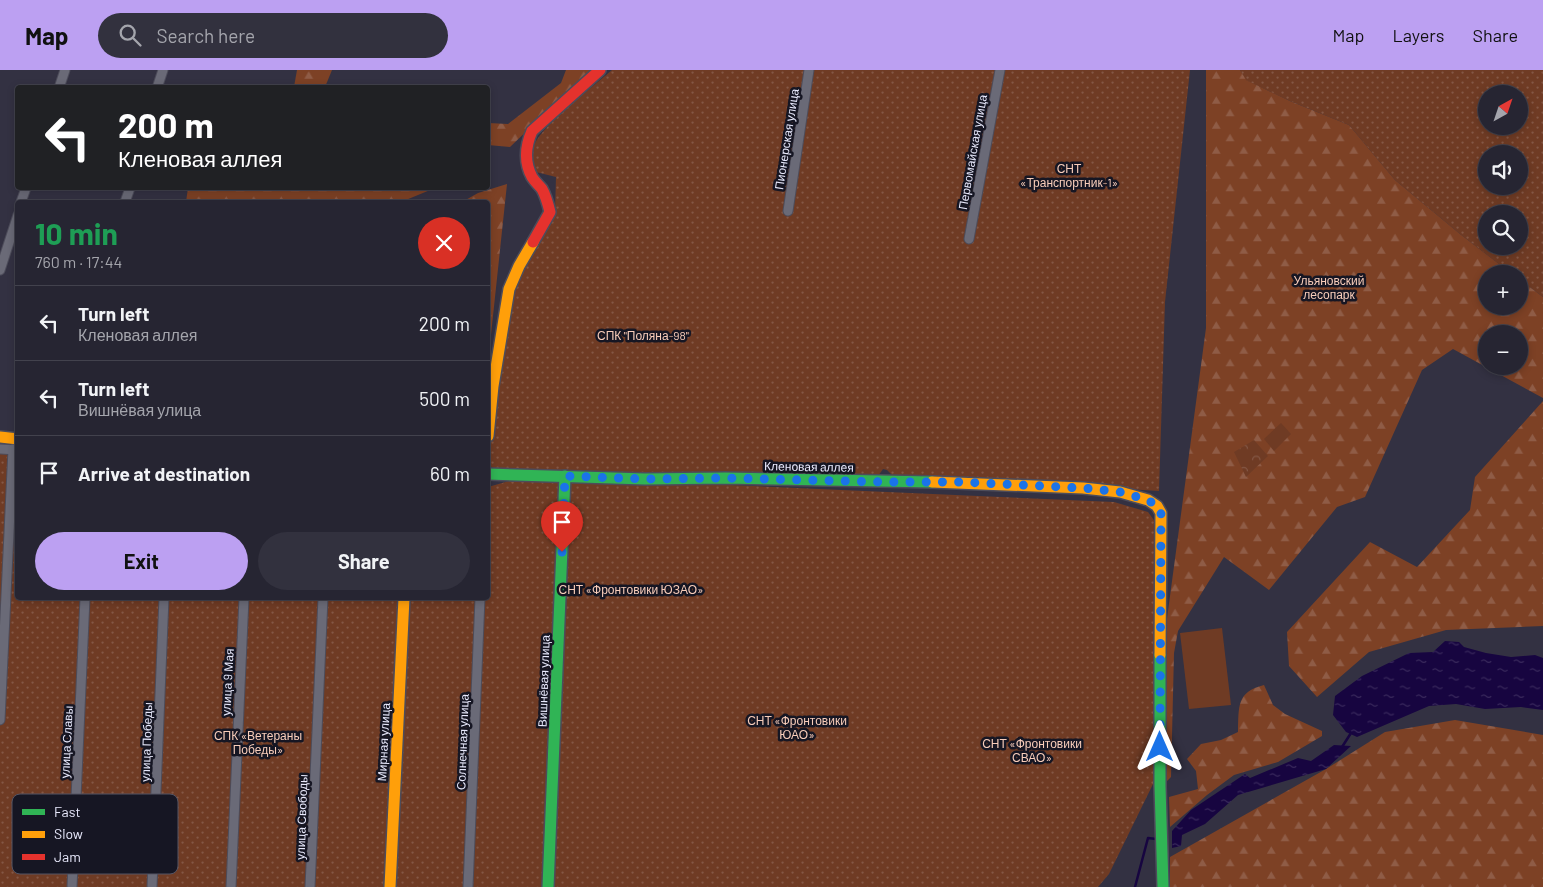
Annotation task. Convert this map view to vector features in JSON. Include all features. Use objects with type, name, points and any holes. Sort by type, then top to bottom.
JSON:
[{"type":"street","points":[[60,85],[65,70]]},
{"type":"street","points":[[159,85],[163,70]]},
{"type":"street","points":[[490,416],[509,289],[519,266],[550,212],[543,190],[532,177],[528,166],[525,154],[526,144],[532,131],[600,70]]},
{"type":"street","name":"Пионерская улица","points":[[788,211],[809,70]]},
{"type":"street","name":"Первомайская улица","points":[[969,240],[1000,70]]},
{"type":"street","points":[[0,270],[15,224]]},
{"type":"street","points":[[0,437],[15,445]]},
{"type":"street","points":[[0,449],[15,446]]},
{"type":"street","points":[[0,720],[15,463]]},
{"type":"street","name":"Кленовая аллея","points":[[490,474],[646,479],[725,478],[961,482],[1049,486],[1120,492],[1148,500],[1157,506],[1161,513],[1162,531],[1160,786],[1163,887]]},
{"type":"street","name":"Вишнёвая улица","points":[[548,887],[565,476]]},
{"type":"street","name":"улица Славы","points":[[76,794],[85,600]]},
{"type":"street","name":"улица Победы","points":[[156,794],[164,600]]},
{"type":"street","name":"улица 9 Мая","points":[[230,887],[244,600]]},
{"type":"street","name":"улица Свободы","points":[[310,887],[323,600]]},
{"type":"street","name":"Мирная улица","points":[[390,887],[404,600]]},
{"type":"street","name":"Солнечная улица","points":[[468,887],[480,600]]},
{"type":"street","name":"улица Славы","points":[[72,887],[73,874]]},
{"type":"street","name":"улица Победы","points":[[152,887],[153,874]]},
{"type":"green space","points":[[297,70],[332,70],[326,85],[294,85]]},
{"type":"green space","points":[[566,70],[590,70],[510,147],[490,145],[490,123],[508,124],[561,83]]},
{"type":"green space","points":[[612,70],[1190,70],[1165,302],[1159,491],[895,478],[887,470],[883,469],[878,476],[496,470],[490,466],[490,445],[509,298],[523,263],[555,212],[556,177],[536,172],[533,159],[534,146],[546,128]]},
{"type":"green space","name":"Ульяновский лесопарк","points":[[1206,70],[1240,70],[1246,80],[1290,101],[1349,125],[1395,180],[1478,248],[1478,255],[1487,255],[1500,265],[1478,265],[1478,315],[1528,315],[1528,286],[1543,297],[1543,398],[1501,375],[1528,375],[1528,325],[1478,325],[1478,363],[1453,349],[1422,370],[1365,497],[1337,507],[1269,590],[1224,557],[1178,631],[1174,653],[1171,777],[1165,783],[1166,626],[1206,328]]},
{"type":"green space","points":[[1240,70],[1543,70],[1543,297],[1528,286],[1528,265],[1500,265],[1487,255],[1528,255],[1528,205],[1478,205],[1478,248],[1395,180],[1349,125],[1245,80]]},
{"type":"green space","points":[[507,184],[490,344],[490,200],[466,200]]},
{"type":"green space","points":[[188,190],[430,190],[406,200],[186,200]]},
{"type":"green space","points":[[1543,401],[1543,626],[1446,630],[1369,652],[1317,697],[1289,666],[1287,632],[1370,542],[1417,567],[1470,510],[1475,477]]},
{"type":"green space","points":[[1281,423],[1291,434],[1274,451],[1264,439]]},
{"type":"green space","points":[[1254,440],[1268,456],[1246,477],[1234,452]]},
{"type":"green space","points":[[0,447],[15,447],[15,600],[490,600],[490,486],[527,476],[1114,502],[1148,512],[1156,523],[1154,782],[1109,874],[1098,887],[0,887]]},
{"type":"green space","points":[[1222,628],[1231,705],[1189,709],[1180,633]]},
{"type":"green space","points":[[1264,685],[1273,705],[1285,714],[1322,731],[1322,736],[1278,762],[1234,775],[1207,795],[1170,827],[1169,797],[1198,789],[1196,771],[1187,759],[1201,744],[1221,740],[1238,732],[1239,708],[1244,696],[1255,688]]},
{"type":"green space","points":[[1455,720],[1543,735],[1543,887],[1170,887],[1170,857],[1326,769],[1385,732]]},
{"type":"water","points":[[1445,641],[1459,642],[1464,647],[1486,653],[1511,657],[1535,655],[1543,658],[1543,710],[1521,707],[1485,709],[1456,704],[1429,706],[1357,737],[1346,732],[1333,715],[1335,696],[1362,676],[1409,653],[1433,652]]},
{"type":"water","points":[[1334,745],[1351,746],[1326,769],[1238,795],[1205,824],[1182,835],[1181,846],[1172,848],[1172,831],[1191,810],[1245,774],[1250,778],[1298,758],[1311,761]]},
{"type":"waterway","points":[[1342,747],[1351,733]]},
{"type":"waterway","points":[[1135,887],[1148,838],[1156,839]]},
{"type":"traffic: fast","points":[[490,474],[645,479],[725,478],[932,482]]},
{"type":"traffic: fast","points":[[548,887],[565,476]]},
{"type":"traffic: fast","points":[[1160,655],[1160,786],[1163,887]]},
{"type":"traffic: slow","points":[[490,416],[509,289],[519,266],[533,242]]},
{"type":"traffic: slow","points":[[0,437],[15,439]]},
{"type":"traffic: slow","points":[[932,482],[1083,488],[1120,492],[1148,500],[1157,506],[1161,513],[1160,655]]},
{"type":"traffic: slow","points":[[390,887],[404,600]]},
{"type":"traffic: jam","points":[[533,242],[550,212],[542,189],[529,171],[526,154],[532,131],[600,70]]},
{"type":"route","points":[[562,552],[565,476],[646,479],[725,478],[961,482],[1083,488],[1120,492],[1148,500],[1157,506],[1161,513],[1162,531],[1160,747]]},
{"type":"park label","name":"СНТ «Транспортник-1»","points":[[1069,175]]},
{"type":"park label","name":"СПК \"Поляна-98\"","points":[[643,335]]},
{"type":"park label","name":"СНТ «Фронтовики ЮЗАО»","points":[[631,589]]},
{"type":"park label","name":"СНТ «Фронтовики ЮАО»","points":[[797,727]]},
{"type":"park label","name":"СПК «Ветераны Победы»","points":[[258,742]]},
{"type":"park label","name":"СНТ «Фронтовики СВАО»","points":[[1032,750]]}]
